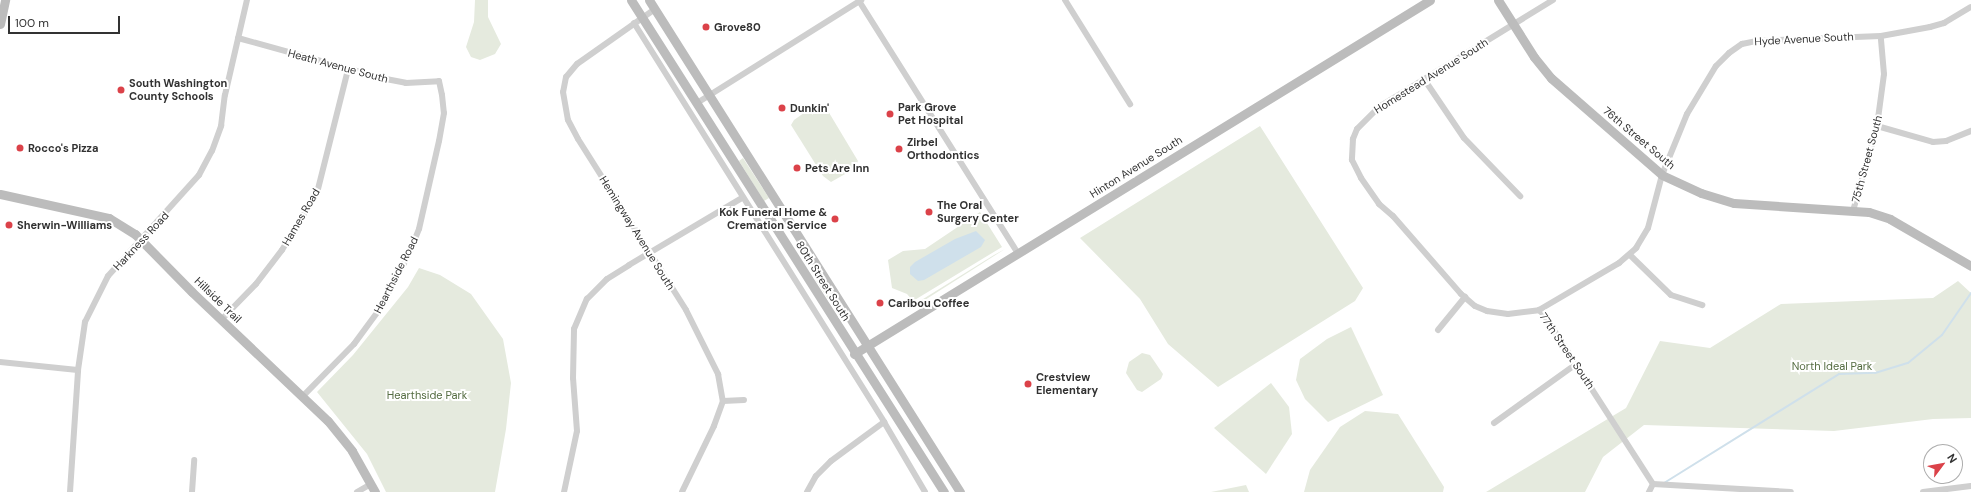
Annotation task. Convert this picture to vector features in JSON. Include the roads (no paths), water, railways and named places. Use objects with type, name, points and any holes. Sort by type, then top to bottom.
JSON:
[{"type":"main road","points":[[0,24],[5,0]]},
{"type":"main road","name":"80th Street South","points":[[631,0],[697,102],[854,354],[944,492]]},
{"type":"main road","name":"80th Street South","points":[[649,0],[866,346],[960,492]]},
{"type":"main road","name":"Hinton Avenue South","points":[[854,354],[1430,0]]},
{"type":"main road","name":"76th Street South","points":[[1498,0],[1534,58],[1551,78],[1662,175],[1701,193],[1734,203],[1869,212],[1890,219],[1971,266]]},
{"type":"main road","name":"Hillside Trail","points":[[0,194],[109,218],[141,240],[221,320],[328,420],[352,451],[373,488]]},
{"type":"street","name":"Harkness Road","points":[[70,492],[78,370],[85,322],[96,297],[108,276],[199,174],[212,151],[221,126],[247,0]]},
{"type":"street","points":[[697,102],[860,0],[1018,253]]},
{"type":"street","points":[[1065,0],[1130,104]]},
{"type":"street","name":"Homestead Avenue South","points":[[1361,178],[1352,160],[1353,139],[1357,129],[1379,107],[1553,0]]},
{"type":"street","name":"Hyde Avenue South","points":[[1539,310],[1630,255],[1648,228],[1662,175],[1687,114],[1716,66],[1729,52],[1742,44],[1756,41],[1881,36],[1944,23],[1971,7]]},
{"type":"street","name":"Hemingway Avenue South","points":[[655,9],[577,64],[566,77],[563,92],[568,120],[578,139],[686,310],[718,374],[723,401]]},
{"type":"street","points":[[634,23],[742,198],[884,422],[925,492]]},
{"type":"street","name":"75th Street South","points":[[1853,211],[1877,126],[1884,74],[1881,36]]},
{"type":"street","name":"Heath Avenue South","points":[[238,38],[348,70],[406,83],[439,81]]},
{"type":"street","name":"Hames Road","points":[[221,320],[256,284],[282,250],[317,193],[348,70]]},
{"type":"street","points":[[1424,79],[1464,138],[1520,196]]},
{"type":"street","name":"Hearthside Road","points":[[303,396],[354,344],[379,310],[420,230],[444,113],[439,81]]},
{"type":"street","points":[[1877,126],[1933,142],[1946,141],[1971,131]]},
{"type":"street","name":"77th Street South","points":[[1361,178],[1380,204],[1465,297],[1487,311],[1508,314],[1539,310],[1576,364],[1653,484]]},
{"type":"street","points":[[564,492],[577,431],[573,378],[574,330],[587,298],[598,287],[629,265],[742,198]]},
{"type":"street","points":[[1630,255],[1671,295],[1702,305]]},
{"type":"street","points":[[1438,330],[1465,297]]},
{"type":"street","points":[[0,362],[78,370]]},
{"type":"street","points":[[1494,423],[1576,364]]},
{"type":"street","points":[[682,492],[714,426],[723,401],[744,400]]},
{"type":"street","points":[[807,492],[816,476],[831,461],[884,422]]},
{"type":"street","points":[[192,492],[194,460]]},
{"type":"street","points":[[1649,492],[1653,484],[1791,492]]},
{"type":"street","points":[[1923,492],[1960,490],[1971,486]]},
{"type":"street","points":[[357,492],[373,488]]},
{"type":"water","points":[[976,231],[985,240],[981,247],[924,280],[918,281],[910,274],[910,267],[915,262],[955,239]]},
{"type":"waterway","points":[[1664,483],[1839,374],[1875,373],[1908,363],[1942,335],[1971,293]]},
{"type":"place","name":"Grove80","points":[[706,27]]},
{"type":"place","name":"South Washington County Schools","points":[[121,90]]},
{"type":"place","name":"Dunkin'","points":[[782,108]]},
{"type":"place","name":"Park Grove Pet Hospital","points":[[890,114]]},
{"type":"place","name":"Rocco's Pizza","points":[[20,148]]},
{"type":"place","name":"Zirbel Orthodontics","points":[[899,149]]},
{"type":"place","name":"Pets Are Inn","points":[[797,168]]},
{"type":"place","name":"The Oral Surgery Center","points":[[929,212]]},
{"type":"place","name":"Kok Funeral Home & Cremation Service","points":[[835,219]]},
{"type":"place","name":"Sherwin-Williams","points":[[9,225]]},
{"type":"place","name":"Caribou Coffee","points":[[880,303]]},
{"type":"place","name":"Crestview Elementary","points":[[1028,384]]},
{"type":"park label","name":"North Ideal Park","points":[[1832,366]]},
{"type":"park label","name":"Hearthside Park","points":[[427,395]]}]
